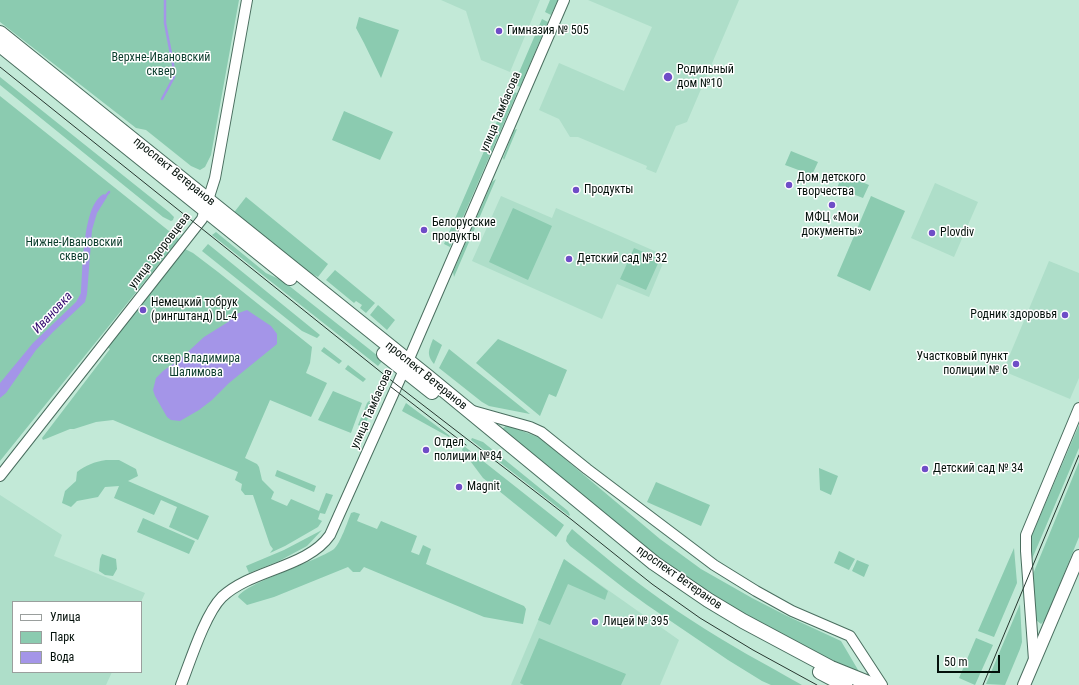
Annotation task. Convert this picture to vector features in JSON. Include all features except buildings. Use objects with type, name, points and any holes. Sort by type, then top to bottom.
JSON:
[{"type":"main road","name":"проспект Ветеранов","points":[[0,33],[207,205],[304,289],[406,366],[468,410],[638,550],[672,576],[743,621],[781,642],[831,668],[873,685]]},
{"type":"main road","name":"проспект Ветеранов","points":[[0,45],[207,205]]},
{"type":"main road","name":"проспект Ветеранов","points":[[406,366],[465,419],[589,522],[665,582],[703,608],[740,630],[845,685]]},
{"type":"street","name":"улица Здоровцева","points":[[0,476],[202,219],[215,178],[247,0]]},
{"type":"street","name":"улица Тамбасова","points":[[181,685],[211,613],[221,598],[231,590],[250,579],[307,555],[317,549],[324,543],[335,524],[406,366],[564,0]]},
{"type":"street","points":[[1034,660],[1026,536],[1079,408]]},
{"type":"street","points":[[468,410],[530,427],[541,432],[587,469],[714,565],[792,611],[850,636],[882,685]]},
{"type":"street","points":[[1024,685],[1079,556]]},
{"type":"shaded area","name":"Гимназия № 505","points":[[441,0],[540,0],[510,72],[481,60],[466,11]]},
{"type":"shaded area","name":"Родильный дом №10","points":[[588,0],[739,0],[687,122],[676,126],[656,173],[646,169],[647,166],[578,137],[570,137],[559,119],[539,110],[559,63],[624,91],[652,27]]},
{"type":"shaded area","points":[[935,183],[978,202],[954,257],[911,238]]},
{"type":"shaded area","name":"Детский сад № 32","points":[[501,196],[552,218],[556,208],[666,256],[649,297],[617,284],[602,319],[472,261]]},
{"type":"shaded area","points":[[1049,261],[1079,273],[1079,378],[1070,399],[1003,371]]},
{"type":"shaded area","points":[[0,495],[62,535],[54,556],[145,593],[141,601],[12,601],[12,673],[112,673],[106,685],[0,685]]},
{"type":"shaded area","name":"Лицей № 395","points":[[564,559],[679,640],[660,685],[511,685]]},
{"type":"green space","name":"Верхне-Ивановский сквер","points":[[0,0],[239,0],[211,155],[205,167],[200,170],[191,166],[146,130],[136,128],[0,22]]},
{"type":"green space","points":[[550,0],[558,0],[551,15],[545,12]]},
{"type":"green space","points":[[359,17],[399,30],[381,78],[356,28]]},
{"type":"green space","points":[[542,19],[548,22],[520,87],[514,84]]},
{"type":"green space","points":[[0,77],[169,212],[174,217],[173,220],[171,221],[163,217],[0,85]]},
{"type":"green space","points":[[510,91],[517,93],[450,247],[444,244]]},
{"type":"green space","name":"Нижне-Ивановский сквер","points":[[0,96],[179,239],[0,461]]},
{"type":"green space","points":[[344,111],[393,132],[380,160],[332,140]]},
{"type":"green space","points":[[517,129],[504,160],[503,158],[514,130]]},
{"type":"green space","points":[[791,151],[818,162],[812,175],[785,165]]},
{"type":"green space","points":[[843,174],[869,185],[863,198],[837,188]]},
{"type":"green space","points":[[496,179],[454,277],[453,272],[492,182]]},
{"type":"green space","points":[[871,196],[905,211],[870,291],[837,276]]},
{"type":"green space","points":[[246,197],[328,264],[318,277],[296,266],[232,215]]},
{"type":"green space","points":[[513,208],[552,226],[528,280],[489,262]]},
{"type":"green space","points":[[216,232],[266,273],[283,281],[383,360],[378,366],[212,235]]},
{"type":"green space","points":[[208,244],[320,335],[317,338],[302,331],[202,251]]},
{"type":"green space","points":[[634,248],[660,259],[646,290],[620,279]]},
{"type":"green space","name":"сквер Владимира Шалимова","points":[[185,249],[193,253],[218,272],[312,347],[310,363],[306,373],[327,383],[311,417],[270,400],[245,458],[257,464],[259,467],[262,480],[274,492],[271,499],[287,506],[291,499],[319,511],[326,493],[333,495],[325,514],[320,513],[318,519],[322,521],[318,527],[270,553],[273,549],[270,545],[253,495],[245,495],[241,490],[242,484],[235,480],[238,472],[113,420],[96,422],[70,429],[43,440],[42,438],[110,349],[107,347]]},
{"type":"green space","points":[[335,270],[375,303],[366,313],[360,308],[362,305],[356,301],[354,303],[326,280]]},
{"type":"green space","points":[[378,305],[395,320],[387,330],[370,315]]},
{"type":"green space","points":[[433,339],[442,345],[434,364],[429,355],[430,346]]},
{"type":"green space","points":[[498,339],[567,370],[556,397],[549,394],[540,416],[476,363]]},
{"type":"green space","points":[[324,347],[342,361],[339,364],[321,351]]},
{"type":"green space","points":[[449,349],[530,414],[489,406],[439,368]]},
{"type":"green space","points":[[348,365],[366,379],[363,382],[345,369]]},
{"type":"green space","points":[[333,391],[362,403],[351,433],[318,420]]},
{"type":"green space","points":[[369,401],[373,402],[373,405],[364,428],[358,425]]},
{"type":"green space","points":[[406,403],[450,436],[449,437],[402,411]]},
{"type":"green space","points":[[507,425],[540,438],[660,539],[701,569],[787,616],[841,641],[861,675],[743,615],[662,563],[501,430]]},
{"type":"green space","points":[[1079,425],[1079,448],[1032,559],[1032,535]]},
{"type":"green space","points":[[472,438],[483,442],[568,511],[570,515],[569,516],[471,440]]},
{"type":"green space","points":[[464,446],[564,525],[556,537],[483,478],[462,450]]},
{"type":"green space","points":[[106,460],[119,460],[136,469],[138,476],[128,481],[209,516],[198,540],[169,527],[177,507],[161,500],[154,515],[114,498],[119,486],[105,487],[98,497],[77,501],[71,507],[62,503],[65,491],[76,481],[77,472],[90,464]]},
{"type":"green space","points":[[1079,462],[1079,537],[1045,620],[1041,624],[1036,620],[1033,574]]},
{"type":"green space","points":[[819,468],[838,476],[831,495],[820,490]]},
{"type":"green space","points":[[277,470],[316,486],[314,492],[275,476]]},
{"type":"green space","points":[[656,482],[710,505],[701,526],[647,502]]},
{"type":"green space","points":[[354,512],[360,514],[357,521],[377,529],[381,521],[417,536],[411,552],[419,555],[423,545],[431,549],[426,564],[524,606],[526,609],[523,624],[484,617],[364,567],[360,572],[353,572],[348,567],[274,597],[247,605],[238,597],[243,591],[253,585],[334,549],[341,538],[351,513]]},
{"type":"green space","points":[[143,518],[195,541],[189,554],[137,532]]},
{"type":"green space","points":[[572,529],[630,577],[675,610],[732,646],[802,685],[771,685],[728,660],[647,605],[570,546],[566,541],[567,536]]},
{"type":"green space","points":[[322,530],[307,546],[279,561],[249,573],[246,566],[284,550]]},
{"type":"green space","points":[[1014,548],[1017,583],[994,637],[978,631]]},
{"type":"green space","points":[[839,551],[855,559],[849,570],[834,563]]},
{"type":"green space","points":[[102,554],[116,559],[117,569],[113,576],[105,575],[99,571]]},
{"type":"green space","points":[[564,559],[608,591],[605,600],[568,584],[550,625],[538,620]]},
{"type":"green space","points":[[857,560],[869,565],[864,577],[852,571]]},
{"type":"green space","points":[[1020,604],[1022,642],[1005,685],[986,684]]},
{"type":"green space","points":[[539,638],[626,674],[621,685],[524,685],[520,683]]},
{"type":"green space","points":[[976,638],[993,645],[975,685],[959,678]]},
{"type":"water","name":"Ивановка","points":[[104,194],[107,197],[97,213],[92,230],[87,294],[85,302],[36,350],[6,393],[0,398],[0,383],[33,343],[76,302],[81,293],[83,255],[91,211],[97,200]]},
{"type":"water","points":[[247,310],[271,326],[277,334],[277,344],[229,383],[212,400],[199,410],[180,421],[171,420],[167,417],[155,396],[153,390],[156,378],[179,360],[204,337],[228,322],[236,314]]},
{"type":"waterway","name":"Ивановка","points":[[162,99],[174,77],[165,23],[165,0]]},
{"type":"waterway","name":"Ивановка","points":[[104,198],[109,192]]},
{"type":"tram line","points":[[0,67],[397,385],[572,520],[652,584],[700,618],[753,650],[817,685]]},
{"type":"tram line","points":[[391,387],[466,445]]},
{"type":"tram line","points":[[983,685],[1079,455]]},
{"type":"place","name":"Гимназия № 505","points":[[499,31]]},
{"type":"place","name":"Родильный дом №10","points":[[668,77]]},
{"type":"place","name":"Дом детского творчества","points":[[789,185]]},
{"type":"place","name":"Продукты","points":[[576,190]]},
{"type":"place","name":"МФЦ «Мои документы»","points":[[832,205]]},
{"type":"place","name":"Белорусские продукты","points":[[424,230]]},
{"type":"place","name":"Plovdiv","points":[[932,233]]},
{"type":"place","name":"Детский сад № 32","points":[[569,259]]},
{"type":"place","name":"Немецкий тобрук (рингштанд) DL-4","points":[[143,310]]},
{"type":"place","name":"Родник здоровья","points":[[1065,315]]},
{"type":"place","name":"Участковый пункт полиции № 6","points":[[1016,364]]},
{"type":"place","name":"Отдел полиции №84","points":[[426,450]]},
{"type":"place","name":"Детский сад № 34","points":[[925,469]]},
{"type":"place","name":"Magnit","points":[[459,487]]},
{"type":"place","name":"Лицей № 395","points":[[595,622]]}]
